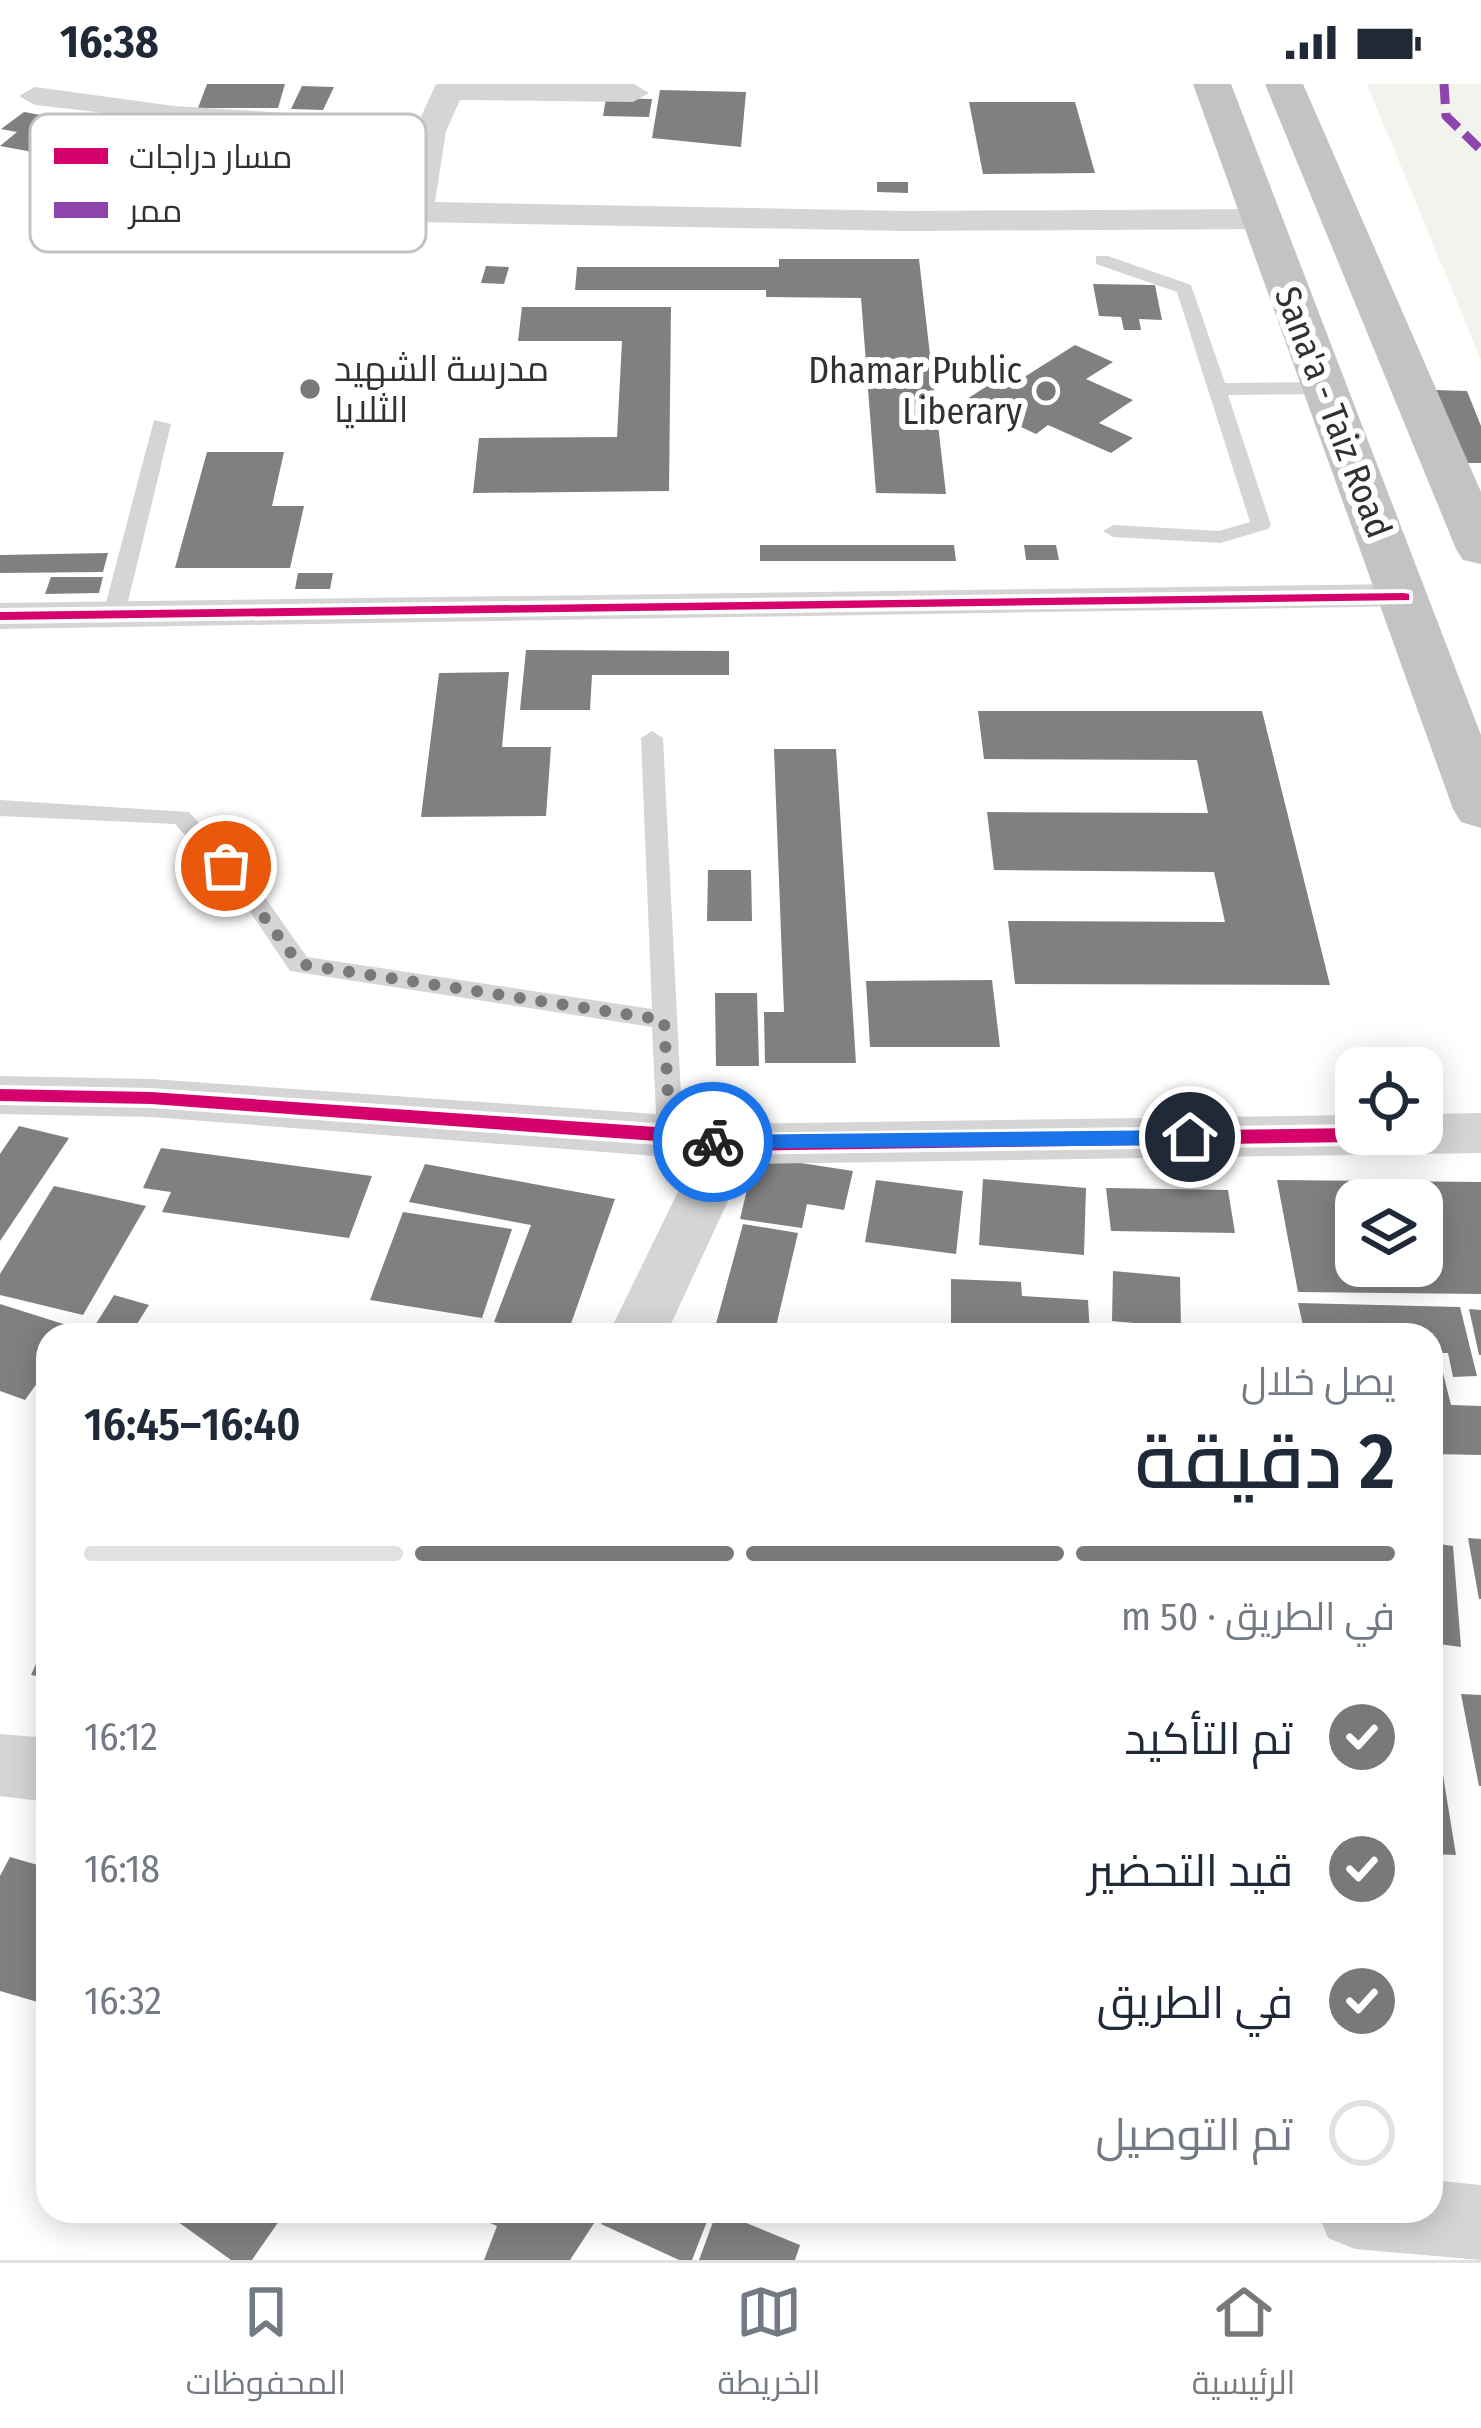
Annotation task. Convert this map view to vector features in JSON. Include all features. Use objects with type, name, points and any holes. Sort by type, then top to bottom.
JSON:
[{"type":"highway","name":"Sana'a - Taiz Road","points":[[1212,84],[1481,809]]},
{"type":"highway","name":"Sana'a - Taiz Road","points":[[1284,84],[1481,549]]},
{"type":"street","points":[[426,152],[449,87],[634,93]]},
{"type":"street","points":[[34,96],[160,114]]},
{"type":"street","points":[[426,131],[430,131]]},
{"type":"street","points":[[426,212],[906,220],[1262,219]]},
{"type":"street","points":[[0,616],[1404,597]]},
{"type":"street","points":[[0,1095],[151,1098],[670,1135],[728,1144],[1335,1135]]},
{"type":"street","points":[[1443,1134],[1481,1133]]},
{"type":"street","points":[[644,1323],[728,1144]]},
{"type":"street","points":[[0,1765],[36,1770]]},
{"type":"street","points":[[1443,2219],[1481,2223]]},
{"type":"lane","points":[[1102,260],[1186,289],[1261,525],[1220,537],[1113,531]]},
{"type":"lane","points":[[1217,389],[1325,388]]},
{"type":"lane","points":[[114,614],[161,424]]},
{"type":"lane","points":[[652,738],[670,1135]]},
{"type":"lane","points":[[0,808],[181,817],[248,891],[299,964],[664,1020]]},
{"type":"shaded area","points":[[1367,84],[1481,84],[1481,360]]},
{"type":"building","points":[[207,84],[285,84],[278,108],[198,108]]},
{"type":"building","points":[[302,86],[334,87],[323,110],[291,109]]},
{"type":"building","points":[[660,90],[746,92],[741,147],[652,138]]},
{"type":"building","points":[[606,98],[652,99],[649,117],[603,116]]},
{"type":"building","points":[[969,102],[1075,102],[1095,173],[983,174]]},
{"type":"building","points":[[24,112],[35,114],[30,114],[30,152],[0,146],[17,132],[1,129]]},
{"type":"building","points":[[877,182],[908,182],[908,193],[877,192]]},
{"type":"building","points":[[779,259],[919,259],[946,494],[876,493],[861,298],[766,297],[766,290],[575,290],[577,267],[779,267]]},
{"type":"building","points":[[486,266],[509,267],[504,284],[481,283]]},
{"type":"building","points":[[1093,284],[1155,285],[1162,320],[1139,319],[1141,330],[1124,330],[1121,317],[1099,316]]},
{"type":"building","points":[[522,307],[671,307],[669,491],[473,493],[479,438],[617,437],[622,341],[518,341]]},
{"type":"building","name":"Dhamar Public Liberary","points":[[1075,345],[1113,362],[1086,379],[1133,400],[1099,423],[1133,438],[1111,453],[1048,425],[1036,434],[1019,426],[1011,431],[956,406],[1001,377],[1015,383]]},
{"type":"building","points":[[1434,390],[1467,391],[1481,426],[1481,463],[1460,463]]},
{"type":"building","points":[[207,452],[284,452],[272,506],[304,506],[290,568],[175,568]]},
{"type":"building","points":[[760,545],[954,545],[956,561],[760,561]]},
{"type":"building","points":[[1024,545],[1056,545],[1059,560],[1026,560]]},
{"type":"building","points":[[108,553],[103,572],[0,573],[0,555]]},
{"type":"building","points":[[298,573],[333,573],[330,589],[295,589]]},
{"type":"building","points":[[51,577],[103,577],[99,593],[45,594]]},
{"type":"building","points":[[526,650],[729,651],[729,675],[592,675],[590,710],[520,710]]},
{"type":"building","points":[[509,672],[502,747],[551,747],[546,816],[421,817],[439,673]]},
{"type":"building","points":[[978,711],[1262,711],[1330,985],[1015,984],[1008,921],[1225,922],[1214,872],[994,870],[987,812],[1208,813],[1197,760],[984,759]]},
{"type":"building","points":[[774,749],[836,749],[856,1063],[765,1063],[764,1012],[784,1012]]},
{"type":"building","points":[[708,870],[751,870],[752,921],[707,921]]},
{"type":"building","points":[[992,980],[1000,1047],[870,1047],[866,981]]},
{"type":"building","points":[[715,993],[757,993],[759,1066],[716,1066]]},
{"type":"building","points":[[19,1126],[69,1138],[0,1241],[0,1154]]},
{"type":"building","points":[[161,1148],[372,1176],[349,1238],[162,1212],[171,1192],[143,1188]]},
{"type":"building","points":[[755,1156],[853,1171],[844,1210],[807,1204],[802,1228],[740,1219]]},
{"type":"building","points":[[425,1164],[615,1199],[571,1323],[494,1322],[531,1225],[409,1202]]},
{"type":"building","points":[[983,1179],[1086,1188],[1084,1255],[979,1245]]},
{"type":"building","points":[[876,1180],[963,1191],[956,1254],[865,1242]]},
{"type":"building","points":[[1277,1180],[1335,1181],[1335,1287],[1443,1287],[1443,1182],[1481,1182],[1481,1294],[1298,1292]]},
{"type":"building","points":[[54,1186],[146,1206],[83,1315],[0,1295],[0,1274]]},
{"type":"building","points":[[1106,1188],[1228,1190],[1235,1233],[1111,1231]]},
{"type":"building","points":[[403,1212],[512,1229],[482,1318],[370,1300]]},
{"type":"building","points":[[743,1224],[798,1233],[777,1323],[716,1323]]},
{"type":"building","points":[[1113,1271],[1180,1277],[1181,1323],[1112,1321]]},
{"type":"building","points":[[951,1279],[1021,1282],[1022,1296],[1088,1300],[1089,1323],[951,1323]]},
{"type":"building","points":[[114,1295],[149,1305],[138,1323],[96,1323]]},
{"type":"building","points":[[1298,1303],[1460,1307],[1477,1376],[1453,1377],[1448,1353],[1443,1353],[1443,1323],[1302,1323]]},
{"type":"building","points":[[0,1304],[60,1323],[36,1323],[36,1385],[25,1400],[0,1391]]},
{"type":"building","points":[[1469,1309],[1481,1310],[1481,1355],[1479,1355]]},
{"type":"building","points":[[1443,1373],[1451,1405],[1481,1406],[1481,1455],[1443,1454]]},
{"type":"building","points":[[1468,1538],[1481,1539],[1481,1599],[1479,1599]]},
{"type":"building","points":[[1443,1545],[1453,1546],[1461,1647],[1443,1645]]},
{"type":"building","points":[[1461,1694],[1481,1695],[1481,1786],[1479,1786]]},
{"type":"building","points":[[1443,1775],[1456,1855],[1443,1854]]},
{"type":"building","points":[[10,1857],[36,1865],[36,2002],[0,1991],[0,1876]]},
{"type":"building","points":[[180,2223],[278,2223],[252,2260],[231,2260]]},
{"type":"building","points":[[490,2223],[594,2223],[570,2260],[484,2260],[497,2226]]},
{"type":"building","points":[[706,2223],[692,2260],[679,2260],[601,2224]]},
{"type":"building","points":[[713,2223],[746,2223],[800,2245],[795,2260],[699,2260]]},
{"type":"marked path","points":[[1444,84],[1446,116],[1481,150]]},
{"type":"cycle path","points":[[0,616],[1404,597]]},
{"type":"cycle path","points":[[0,1095],[151,1098],[670,1135],[728,1144],[1335,1135]]},
{"type":"way so far","points":[[226,866],[299,964],[664,1020],[670,1135],[713,1142]]},
{"type":"place","name":"مدرسة الشهيد الثلايا","points":[[310,389]]},
{"type":"place","name":"Dhamar Public Liberary","points":[[1046,391]]},
{"type":"route","points":[[713,1142],[1190,1137]]}]
